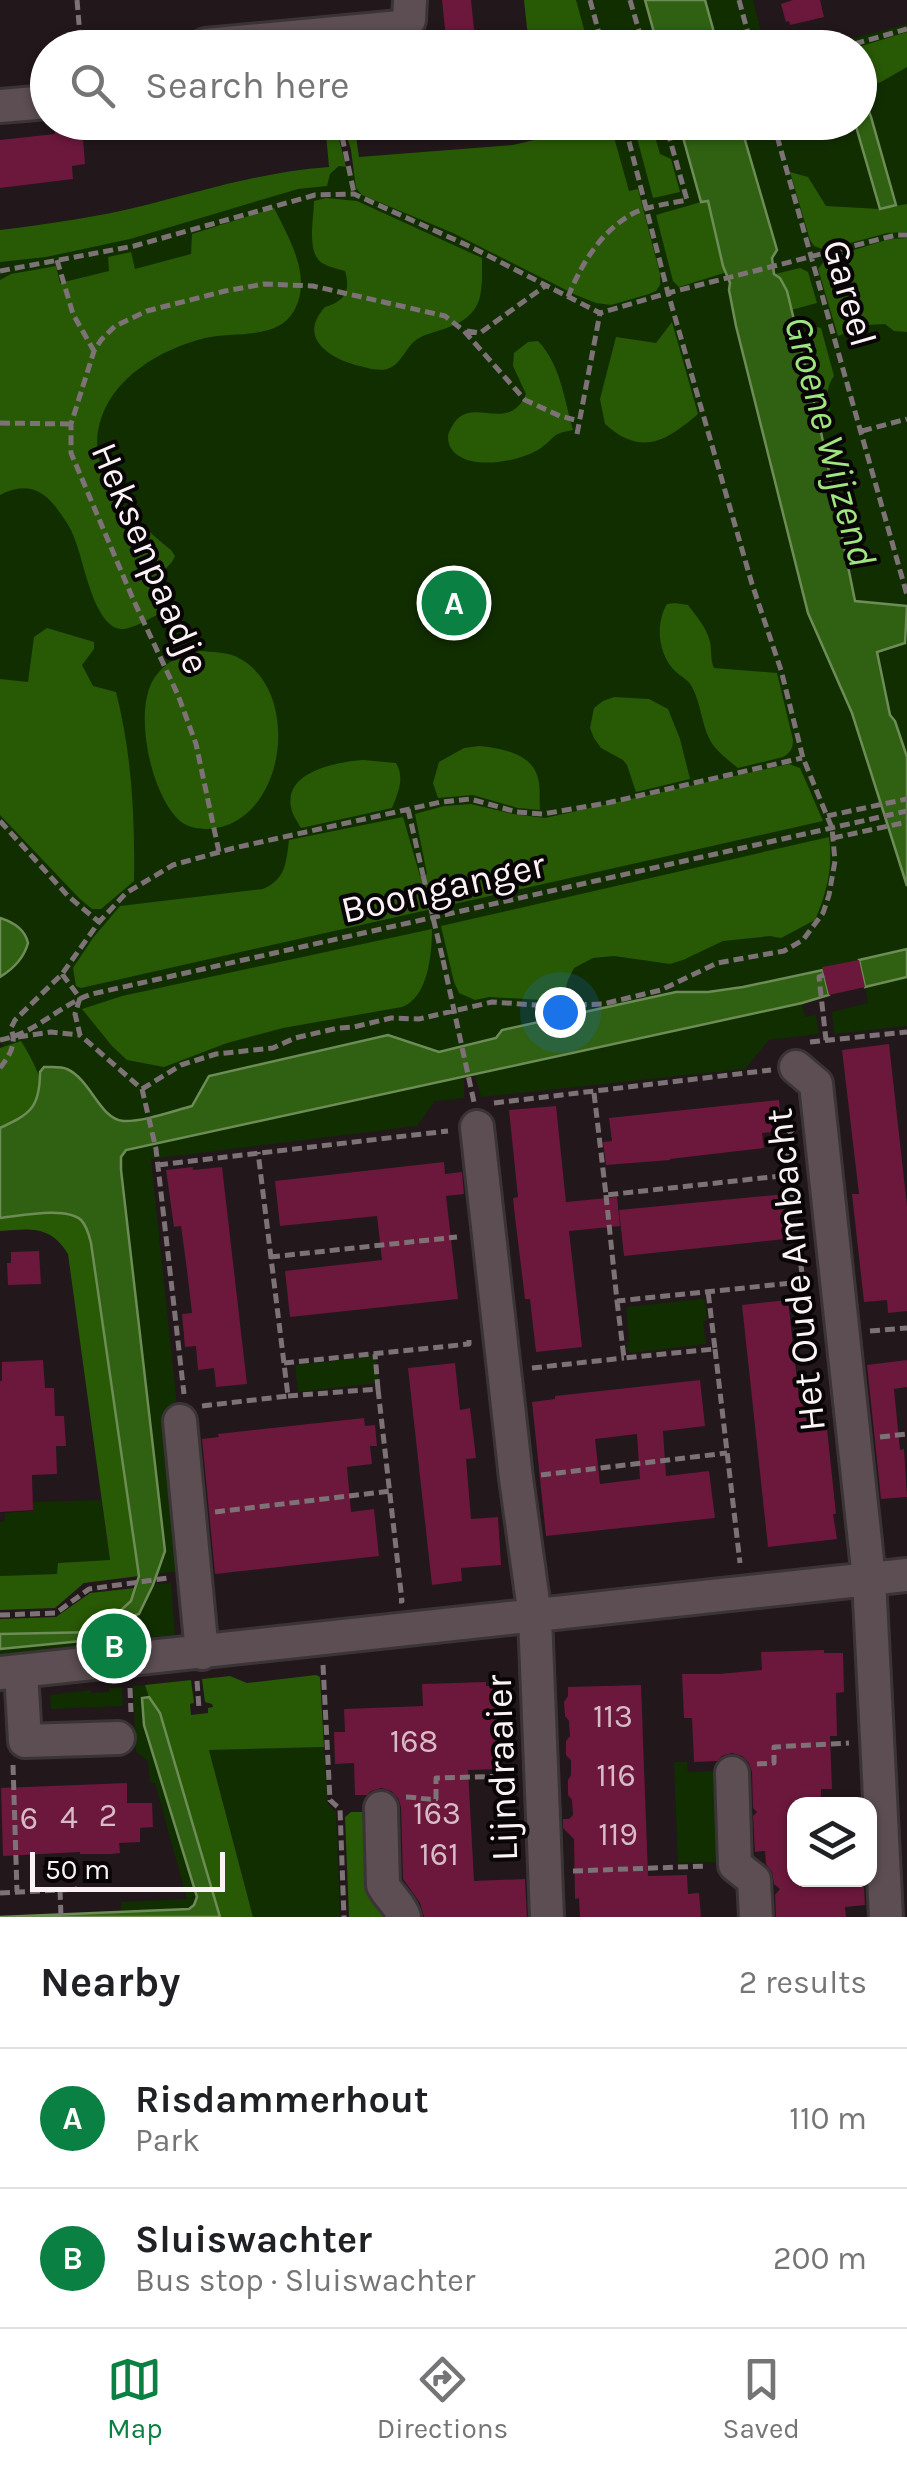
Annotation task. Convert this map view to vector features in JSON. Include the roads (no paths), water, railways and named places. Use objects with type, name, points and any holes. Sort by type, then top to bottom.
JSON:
[{"type":"street","points":[[368,30],[400,27],[409,20],[410,0]]},
{"type":"street","points":[[0,106],[30,104]]},
{"type":"street","name":"Het Oude Ambacht","points":[[797,1055],[816,1084],[869,1579]]},
{"type":"street","points":[[476,1116],[535,1617]]},
{"type":"street","points":[[182,1415],[202,1652]]},
{"type":"street","points":[[118,1738],[26,1740],[11,1672],[907,1575]]},
{"type":"street","points":[[869,1579],[886,1917]]},
{"type":"street","name":"Lijndraaier","points":[[535,1617],[547,1917]]},
{"type":"street","points":[[732,1773],[735,1865],[754,1880],[756,1917]]},
{"type":"street","points":[[381,1808],[383,1885],[388,1896],[401,1906],[404,1917]]},
{"type":"place","name":"Risdammerhout","points":[[454,603]]},
{"type":"place","name":"Sluiswachter","points":[[114,1646]]},
{"type":"water label","name":"Groene Wijzend","points":[[831,441]]}]
